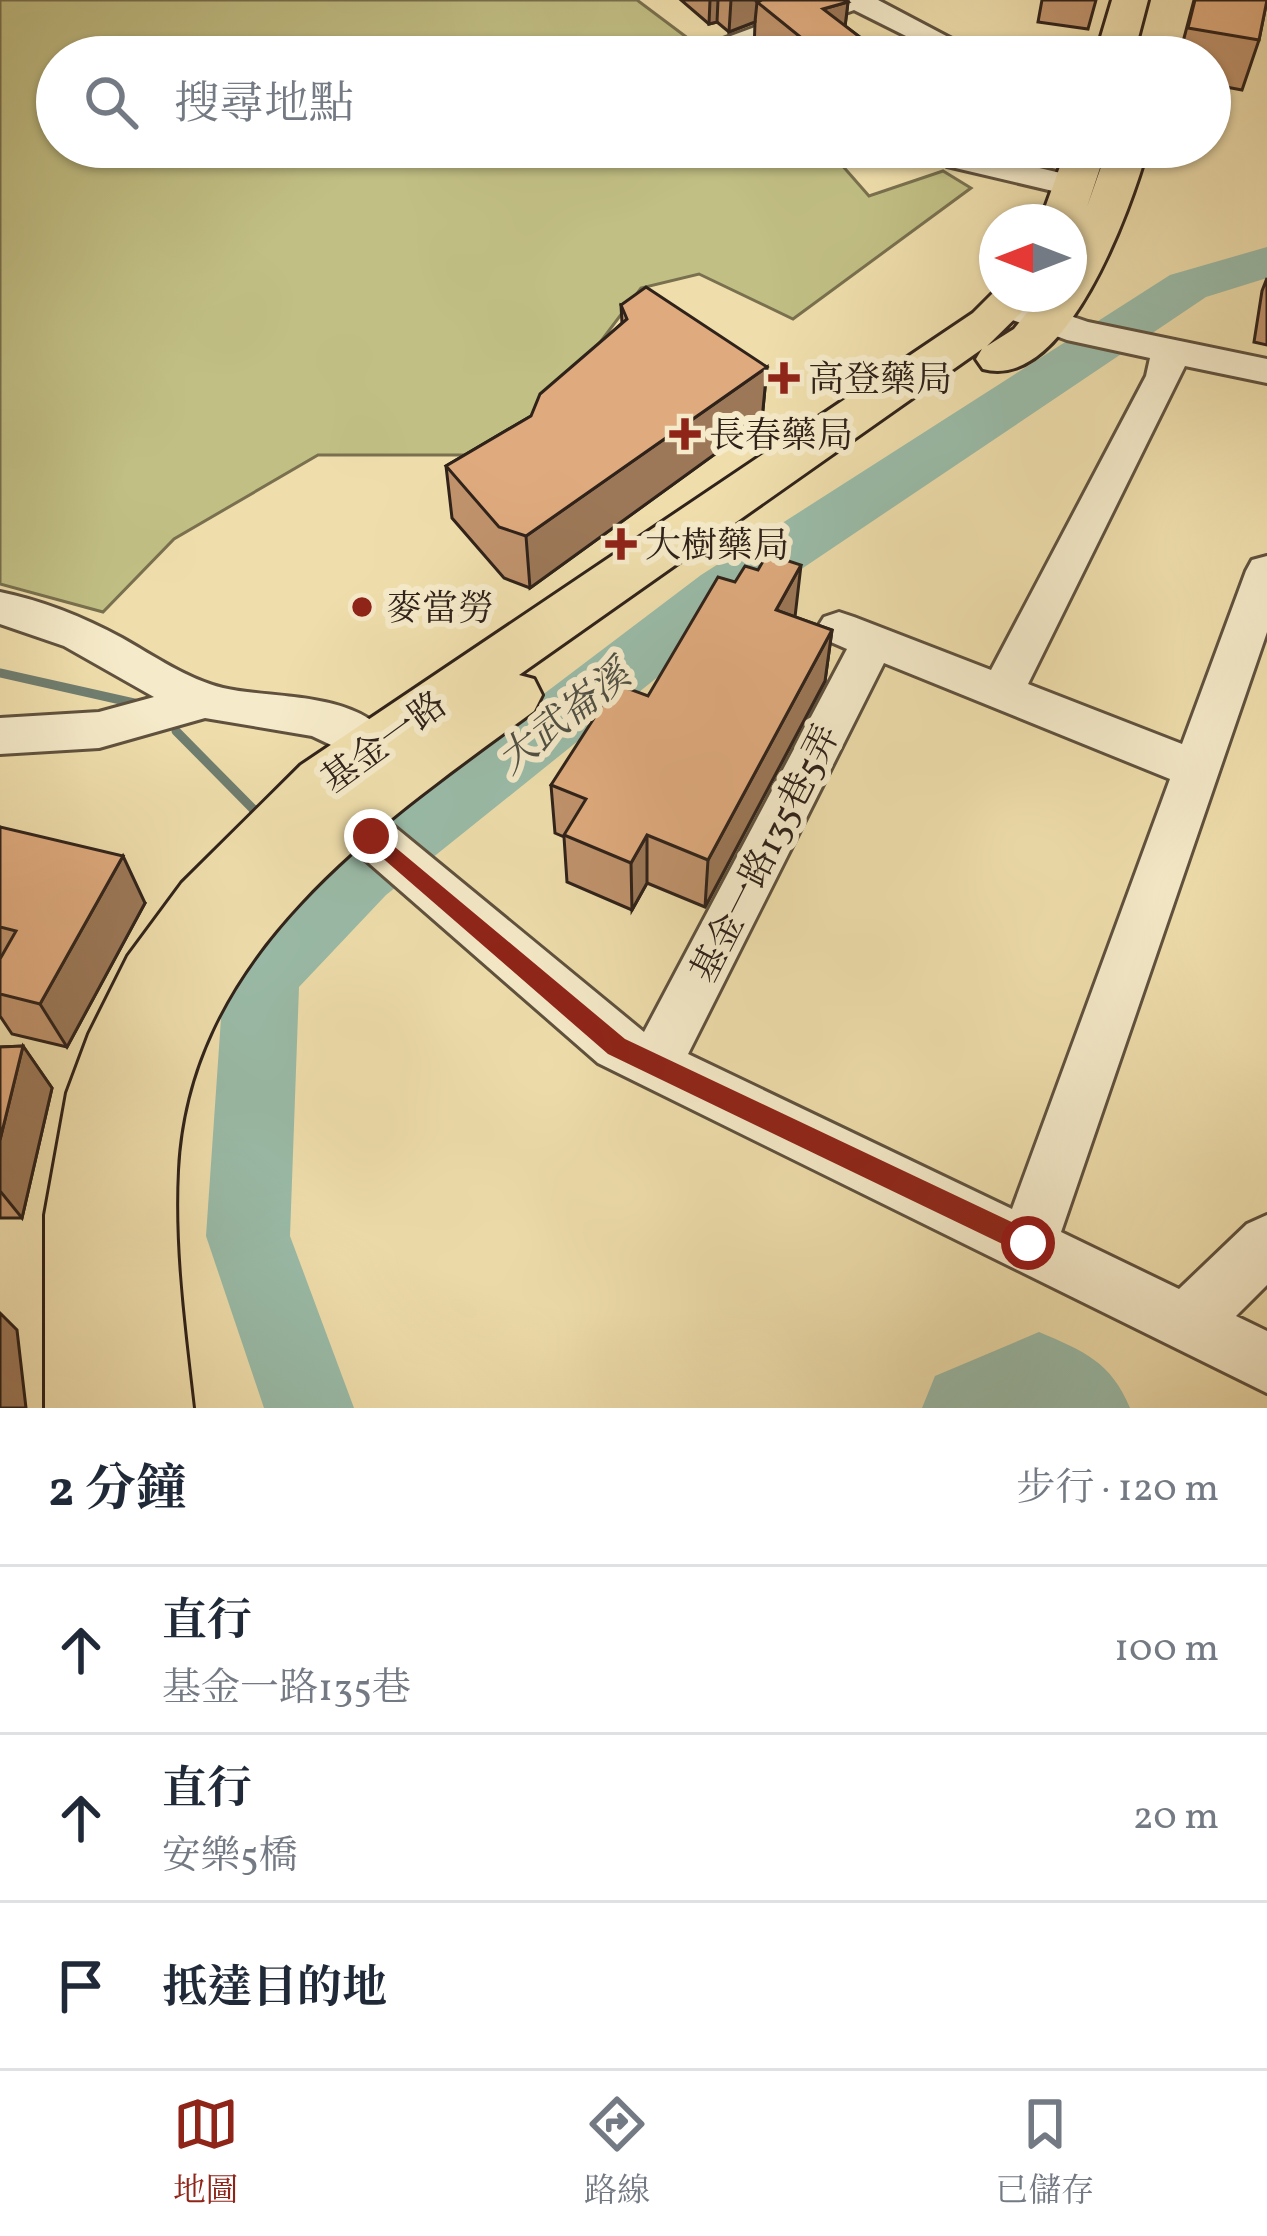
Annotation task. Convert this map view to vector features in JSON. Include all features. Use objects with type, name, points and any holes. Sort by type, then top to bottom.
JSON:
[{"type":"main road","points":[[1120,36],[1130,0]]},
{"type":"main road","points":[[1154,36],[1162,0]]},
{"type":"main road","name":"基金一路","points":[[1087,240],[1114,195],[1122,168]]},
{"type":"main road","name":"基金一路","points":[[84,1408],[75,1299],[81,1174],[116,1042],[145,986],[188,922],[322,782],[371,746],[1039,312]]},
{"type":"main road","name":"基金一路","points":[[154,1408],[141,1276],[141,1167],[166,1048],[230,939],[268,892],[654,595],[1030,338],[1045,312]]},
{"type":"street","points":[[757,36],[856,0],[929,36]]},
{"type":"street","points":[[995,168],[1074,185]]},
{"type":"street","points":[[1061,312],[1167,363],[1212,359],[1267,371]]},
{"type":"street","points":[[1002,692],[1167,363]]},
{"type":"street","points":[[1028,1243],[1193,768],[1267,571]]},
{"type":"street","points":[[0,608],[17,610],[82,638],[205,700],[347,724],[371,746],[359,825],[616,1046],[1267,1363]]},
{"type":"street","name":"基金一路135巷5弄","points":[[655,1064],[856,634],[1193,768]]},
{"type":"street","points":[[0,736],[98,730],[205,700]]},
{"type":"street","points":[[1187,1323],[1267,1244]]},
{"type":"shaded area","points":[[0,0],[637,0],[685,36],[36,36],[36,168],[844,168],[869,196],[943,171],[971,188],[793,319],[699,274],[641,288],[515,455],[318,455],[174,539],[103,612],[0,584]]},
{"type":"building","points":[[845,0],[848,2],[823,9],[858,36],[799,36],[757,2]]},
{"type":"building","points":[[1195,0],[1267,0],[1259,40],[1188,28]]},
{"type":"building","points":[[646,287],[767,367],[526,536],[499,527],[446,466],[531,416],[540,394],[627,319],[621,305]]},
{"type":"building","points":[[767,554],[801,565],[776,610],[832,630],[708,860],[647,835],[631,863],[564,835],[586,799],[551,785],[616,684],[648,696],[718,577],[735,582],[745,566],[758,570]]},
{"type":"building","points":[[0,827],[123,856],[40,1004],[0,994],[0,959],[16,931],[0,927]]},
{"type":"building","points":[[23,1046],[0,1140],[0,1047]]},
{"type":"waterway","name":"大武崙溪","points":[[309,1408],[248,1236],[262,975],[361,873],[723,591],[1188,286],[1267,262]]},
{"type":"waterway","points":[[0,673],[143,705]]},
{"type":"waterway","points":[[176,731],[258,814]]},
{"type":"waterway","points":[[255,811],[258,814]]},
{"type":"waterway","points":[[258,814],[262,818]]},
{"type":"waterway","points":[[311,879],[331,904]]},
{"type":"waterway","name":"大武崙溪","points":[[967,1408],[1039,1377],[1085,1408]]},
{"type":"place","name":"高登藥局","points":[[784,378]]},
{"type":"place","name":"長春藥局","points":[[685,434]]},
{"type":"place","name":"大樹藥局","points":[[621,544]]},
{"type":"place","name":"麥當勞","points":[[362,607]]},
{"type":"route","points":[[371,836],[616,1046],[1028,1243]]}]
